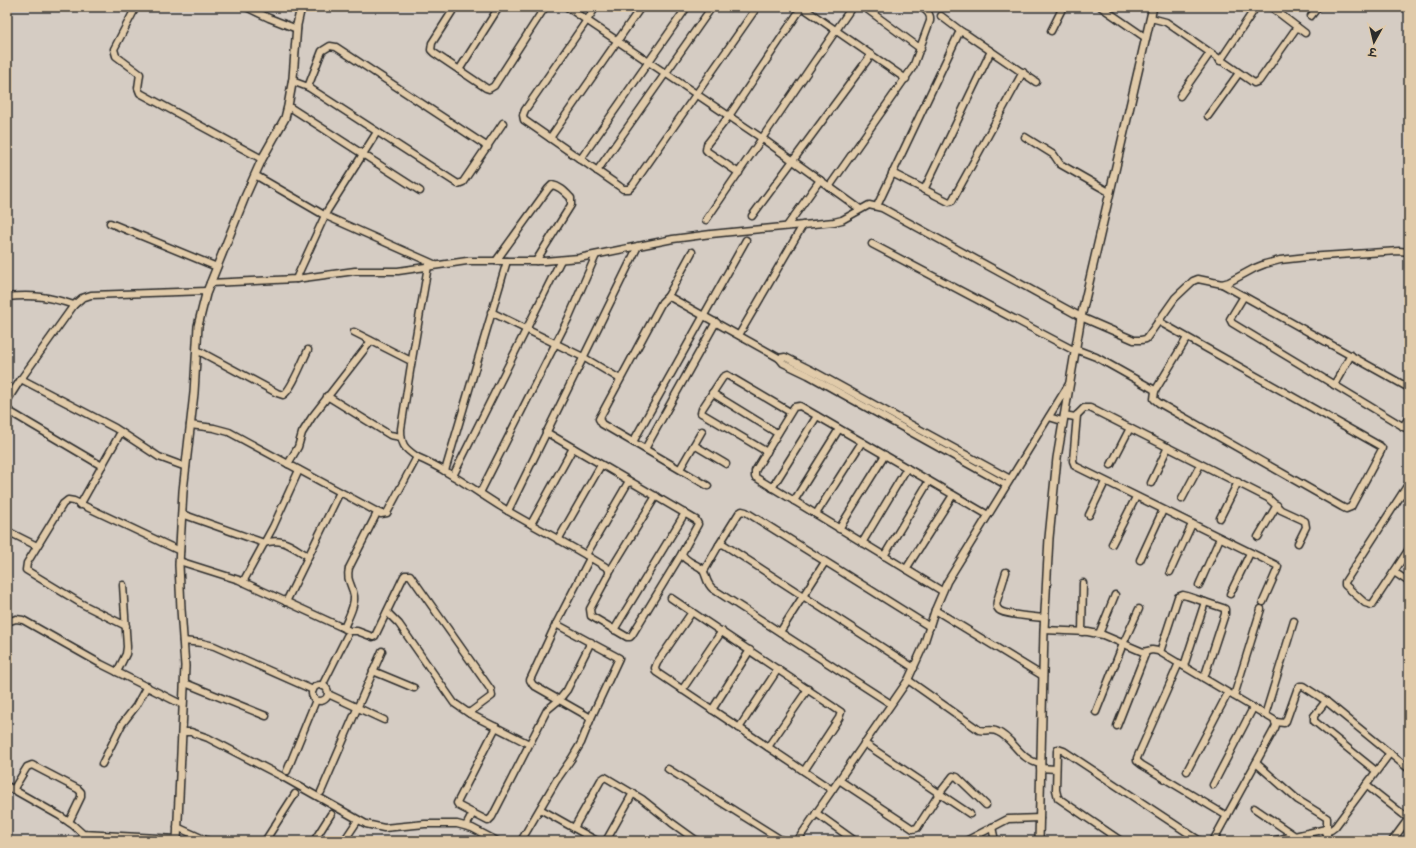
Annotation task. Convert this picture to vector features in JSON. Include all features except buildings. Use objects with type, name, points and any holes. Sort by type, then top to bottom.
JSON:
[{"type":"street","points":[[136,7],[114,49],[116,56],[140,74],[138,88],[140,93],[262,159]]},
{"type":"street","points":[[246,7],[297,29]]},
{"type":"street","points":[[7,786],[69,822],[82,838],[177,840],[186,666],[180,609],[180,551],[198,326],[207,291],[255,175],[262,159],[285,118],[292,81],[297,29],[301,7]]},
{"type":"street","points":[[455,7],[430,47],[434,53],[486,88],[492,88],[545,7]]},
{"type":"street","points":[[459,70],[499,7]]},
{"type":"street","points":[[567,7],[763,139],[860,209]]},
{"type":"street","points":[[596,7],[523,115],[524,120],[527,123],[623,189],[629,189],[633,185],[757,7]]},
{"type":"street","points":[[550,138],[641,7]]},
{"type":"street","points":[[580,160],[687,7]]},
{"type":"street","points":[[597,171],[712,7]]},
{"type":"street","points":[[739,173],[706,150],[707,144],[728,116],[802,7],[906,79]]},
{"type":"street","points":[[706,220],[763,139],[852,7]]},
{"type":"street","points":[[864,7],[921,49]]},
{"type":"street","points":[[829,187],[913,67],[921,49],[930,16],[929,13],[921,7]]},
{"type":"street","points":[[1051,31],[1063,7]]},
{"type":"street","points":[[1101,7],[1146,38]]},
{"type":"street","points":[[797,841],[908,680],[930,627],[942,591],[1069,384],[1079,351],[1083,318],[1109,192],[1146,38],[1156,19],[1153,7]]},
{"type":"street","points":[[1220,61],[1256,7]]},
{"type":"street","points":[[1271,7],[1305,33]]},
{"type":"street","points":[[1311,16],[1318,7]]},
{"type":"street","points":[[941,16],[1036,82]]},
{"type":"street","points":[[1156,19],[1251,82],[1257,83],[1297,27]]},
{"type":"street","points":[[877,206],[957,35],[962,32]]},
{"type":"street","points":[[308,87],[322,51],[330,46],[336,47],[488,147]]},
{"type":"street","points":[[924,190],[991,51]]},
{"type":"street","points":[[1180,96],[1210,54]]},
{"type":"street","points":[[752,216],[794,161],[870,55]]},
{"type":"street","points":[[892,173],[949,202],[952,201],[1022,72]]},
{"type":"street","points":[[1208,116],[1238,73]]},
{"type":"street","points":[[292,81],[308,87],[458,184],[463,182],[503,123]]},
{"type":"street","points":[[288,106],[420,191]]},
{"type":"street","points":[[296,279],[324,215],[377,132]]},
{"type":"street","points":[[1025,137],[1054,156],[1060,164],[1109,192]]},
{"type":"street","points":[[255,175],[324,215],[436,265]]},
{"type":"street","points":[[787,226],[820,180]]},
{"type":"street","points":[[496,261],[552,185],[571,198],[571,205],[536,261]]},
{"type":"street","points":[[210,284],[296,279],[355,271],[398,271],[467,261],[561,260],[596,255],[673,239],[842,220],[869,205],[877,206],[1083,318],[1134,340],[1146,338],[1175,298],[1193,281],[1198,279],[1222,284],[1409,388]]},
{"type":"street","points":[[110,223],[217,267]]},
{"type":"street","points":[[740,335],[803,225]]},
{"type":"street","points":[[633,442],[746,240]]},
{"type":"street","points":[[872,244],[1155,391]]},
{"type":"street","points":[[508,511],[638,246]]},
{"type":"street","points":[[1222,284],[1229,282],[1255,268],[1280,260],[1399,251],[1409,252]]},
{"type":"street","points":[[692,252],[668,296],[662,302],[598,419],[602,424],[708,486]]},
{"type":"street","points":[[480,493],[555,344],[596,255]]},
{"type":"street","points":[[453,476],[561,260]]},
{"type":"street","points":[[445,471],[507,261]]},
{"type":"street","points":[[428,266],[411,361],[401,437],[405,449],[417,458],[445,471],[508,511],[588,556],[610,571]]},
{"type":"street","points":[[7,401],[21,378],[74,305],[82,298],[91,295],[207,291]]},
{"type":"street","points":[[7,297],[24,295],[40,296],[74,305]]},
{"type":"street","points":[[668,296],[779,358],[785,357],[810,373],[916,432],[950,454],[1006,485]]},
{"type":"street","points":[[1244,296],[1230,319],[1232,323],[1406,429],[1409,417]]},
{"type":"street","points":[[491,312],[583,357],[620,379]]},
{"type":"street","points":[[1158,321],[1380,446],[1381,452],[1354,503],[1350,507],[1346,508],[1328,499],[1154,399],[1155,391],[1187,338]]},
{"type":"street","points":[[646,449],[716,322]]},
{"type":"street","points":[[354,332],[411,361]]},
{"type":"street","points":[[288,464],[298,447],[305,428],[312,416],[372,341]]},
{"type":"street","points":[[196,350],[283,395],[286,394],[308,350]]},
{"type":"street","points":[[1334,385],[1351,355]]},
{"type":"street","points":[[767,452],[701,413],[712,393],[724,375],[727,375],[790,412]]},
{"type":"street","points":[[21,378],[121,432],[165,460],[186,467]]},
{"type":"street","points":[[1069,384],[1069,417],[1073,464],[1078,469],[1278,567],[1262,606],[1234,696]]},
{"type":"street","points":[[712,393],[777,433]]},
{"type":"street","points":[[327,396],[390,435],[401,437]]},
{"type":"street","points":[[942,591],[758,479],[754,474],[777,433],[790,412],[797,406],[818,416],[988,515]]},
{"type":"street","points":[[1049,417],[1069,417],[1087,407],[1168,447],[1200,465],[1238,482],[1268,498],[1286,513],[1305,521],[1306,527],[1298,543]]},
{"type":"street","points":[[7,410],[102,466]]},
{"type":"street","points":[[772,488],[818,416]]},
{"type":"street","points":[[1039,841],[1042,767],[1043,676],[1049,630],[1045,618],[1051,505],[1069,417]]},
{"type":"street","points":[[190,425],[214,428],[229,432],[377,513],[387,513],[417,458]]},
{"type":"street","points":[[1111,465],[1130,428]]},
{"type":"street","points":[[794,501],[840,429]]},
{"type":"street","points":[[680,469],[702,431]]},
{"type":"street","points":[[80,505],[121,432]]},
{"type":"street","points":[[546,432],[601,465],[656,496],[685,513],[696,520],[698,524],[632,635],[627,637],[591,616],[589,612],[610,571],[656,496]]},
{"type":"street","points":[[916,432],[954,448],[1010,479]]},
{"type":"street","points":[[816,514],[862,442]]},
{"type":"street","points":[[694,445],[726,464]]},
{"type":"street","points":[[1151,483],[1168,447]]},
{"type":"street","points":[[531,524],[573,448]]},
{"type":"street","points":[[950,454],[954,448]]},
{"type":"street","points":[[839,529],[884,455]]},
{"type":"street","points":[[558,540],[601,465]]},
{"type":"street","points":[[1182,498],[1200,465]]},
{"type":"street","points":[[862,542],[907,468]]},
{"type":"street","points":[[243,582],[264,543],[299,470]]},
{"type":"street","points":[[591,718],[533,685],[530,680],[588,556],[629,481]]},
{"type":"street","points":[[884,556],[929,481]]},
{"type":"street","points":[[1089,515],[1105,482]]},
{"type":"street","points":[[1220,518],[1238,482]]},
{"type":"street","points":[[1409,483],[1345,582],[1345,585],[1365,603],[1372,605],[1409,548]]},
{"type":"street","points":[[286,602],[340,492]]},
{"type":"street","points":[[906,569],[954,495]]},
{"type":"street","points":[[1112,544],[1136,497]]},
{"type":"street","points":[[126,626],[82,604],[26,570],[26,565],[37,546],[66,501],[71,500],[180,551]]},
{"type":"street","points":[[1258,537],[1277,505]]},
{"type":"street","points":[[1140,560],[1163,510]]},
{"type":"street","points":[[891,704],[713,589],[706,580],[704,570],[739,513],[742,511],[930,627]]},
{"type":"street","points":[[344,628],[354,600],[347,576],[349,568],[377,513]]},
{"type":"street","points":[[614,630],[685,513]]},
{"type":"street","points":[[182,514],[264,543],[273,540],[282,541],[308,556]]},
{"type":"street","points":[[1170,572],[1192,524]]},
{"type":"street","points":[[7,531],[37,546]]},
{"type":"street","points":[[1199,585],[1220,538]]},
{"type":"street","points":[[719,545],[723,544],[914,668]]},
{"type":"street","points":[[682,553],[682,556],[704,570]]},
{"type":"street","points":[[1230,594],[1250,553]]},
{"type":"street","points":[[180,561],[243,582],[350,631],[358,631],[371,637],[374,637],[404,576],[410,575],[491,690],[492,696],[469,713]]},
{"type":"street","points":[[780,632],[825,562]]},
{"type":"street","points":[[1006,572],[997,601],[996,606],[998,609],[1006,613],[1045,618]]},
{"type":"street","points":[[1394,572],[1409,582]]},
{"type":"street","points":[[1082,632],[1083,583]]},
{"type":"street","points":[[117,672],[126,654],[127,647],[123,585]]},
{"type":"street","points":[[1099,634],[1115,595]]},
{"type":"street","points":[[1160,652],[1178,597],[1186,596],[1225,609],[1204,678]]},
{"type":"street","points":[[671,598],[841,712],[839,718],[804,771]]},
{"type":"street","points":[[1205,602],[1182,665],[1137,758],[1137,761],[1227,816]]},
{"type":"street","points":[[1096,712],[1123,644],[1139,609]]},
{"type":"street","points":[[935,610],[1043,676]]},
{"type":"street","points":[[387,612],[399,624],[454,703],[469,713],[529,744]]},
{"type":"street","points":[[692,612],[655,668],[656,672],[832,790]]},
{"type":"street","points":[[7,622],[16,619],[23,620],[117,672],[184,705]]},
{"type":"street","points":[[1265,715],[1294,621]]},
{"type":"street","points":[[521,841],[581,742],[619,658],[556,624]]},
{"type":"street","points":[[1049,630],[1099,634],[1140,651],[1146,652],[1152,650],[1160,652],[1276,722],[1284,723],[1286,721],[1297,690],[1300,686],[1306,687],[1326,701],[1409,769]]},
{"type":"street","points":[[682,690],[722,631]]},
{"type":"street","points":[[322,686],[347,636]]},
{"type":"street","points":[[183,641],[214,646],[314,690]]},
{"type":"street","points":[[496,727],[457,800],[458,805],[488,821],[491,820],[547,710],[559,700],[567,690],[591,642]]},
{"type":"street","points":[[712,710],[750,650]]},
{"type":"street","points":[[321,792],[382,652]]},
{"type":"street","points":[[1117,726],[1146,652]]},
{"type":"street","points":[[738,728],[778,669]]},
{"type":"street","points":[[373,671],[414,688]]},
{"type":"street","points":[[908,680],[979,730],[993,730],[1000,733],[1018,752],[1042,767],[1054,769]]},
{"type":"street","points":[[185,683],[266,716]]},
{"type":"street","points":[[102,764],[122,724],[136,706],[147,686]]},
{"type":"street","points":[[316,700],[312,694],[317,686],[322,686],[327,689],[328,694],[384,720]]},
{"type":"street","points":[[768,747],[808,689]]},
{"type":"street","points":[[1187,771],[1228,693]]},
{"type":"street","points":[[316,700],[324,700],[328,694]]},
{"type":"street","points":[[287,771],[316,700]]},
{"type":"street","points":[[1326,701],[1314,716],[1314,721],[1376,771]]},
{"type":"street","points":[[1212,785],[1253,708]]},
{"type":"street","points":[[1213,841],[1275,728],[1276,722]]},
{"type":"street","points":[[182,732],[195,733],[208,738],[281,776],[358,820],[375,826],[384,828],[425,824],[457,824],[474,829],[497,841]]},
{"type":"street","points":[[864,743],[970,814]]},
{"type":"street","points":[[1121,841],[1058,798],[1054,769],[1057,751],[1061,749],[1200,841]]},
{"type":"street","points":[[1272,841],[1335,827],[1390,753]]},
{"type":"street","points":[[1256,763],[1298,800],[1325,816],[1327,821],[1327,841]]},
{"type":"street","points":[[13,790],[27,767],[32,765],[78,789],[82,795],[69,822]]},
{"type":"street","points":[[668,769],[783,841]]},
{"type":"street","points":[[839,780],[914,829],[917,828],[951,777],[954,776],[986,805]]},
{"type":"street","points":[[574,828],[603,778],[607,778],[650,804],[672,823],[697,841]]},
{"type":"street","points":[[1366,785],[1409,819],[1392,841]]},
{"type":"street","points":[[606,841],[633,793]]},
{"type":"street","points":[[265,841],[295,794]]},
{"type":"street","points":[[1254,808],[1295,836]]},
{"type":"street","points":[[540,809],[597,841]]},
{"type":"street","points":[[466,826],[473,813]]},
{"type":"street","points":[[816,813],[855,841]]},
{"type":"street","points":[[314,841],[331,814]]},
{"type":"street","points":[[474,829],[481,818]]},
{"type":"street","points":[[970,840],[992,827],[1012,818],[1040,818]]},
{"type":"street","points":[[344,841],[358,820]]},
{"type":"street","points":[[177,827],[208,841]]},
{"type":"street","points":[[992,827],[995,841]]},
{"type":"street","points":[[482,841],[485,834]]}]
